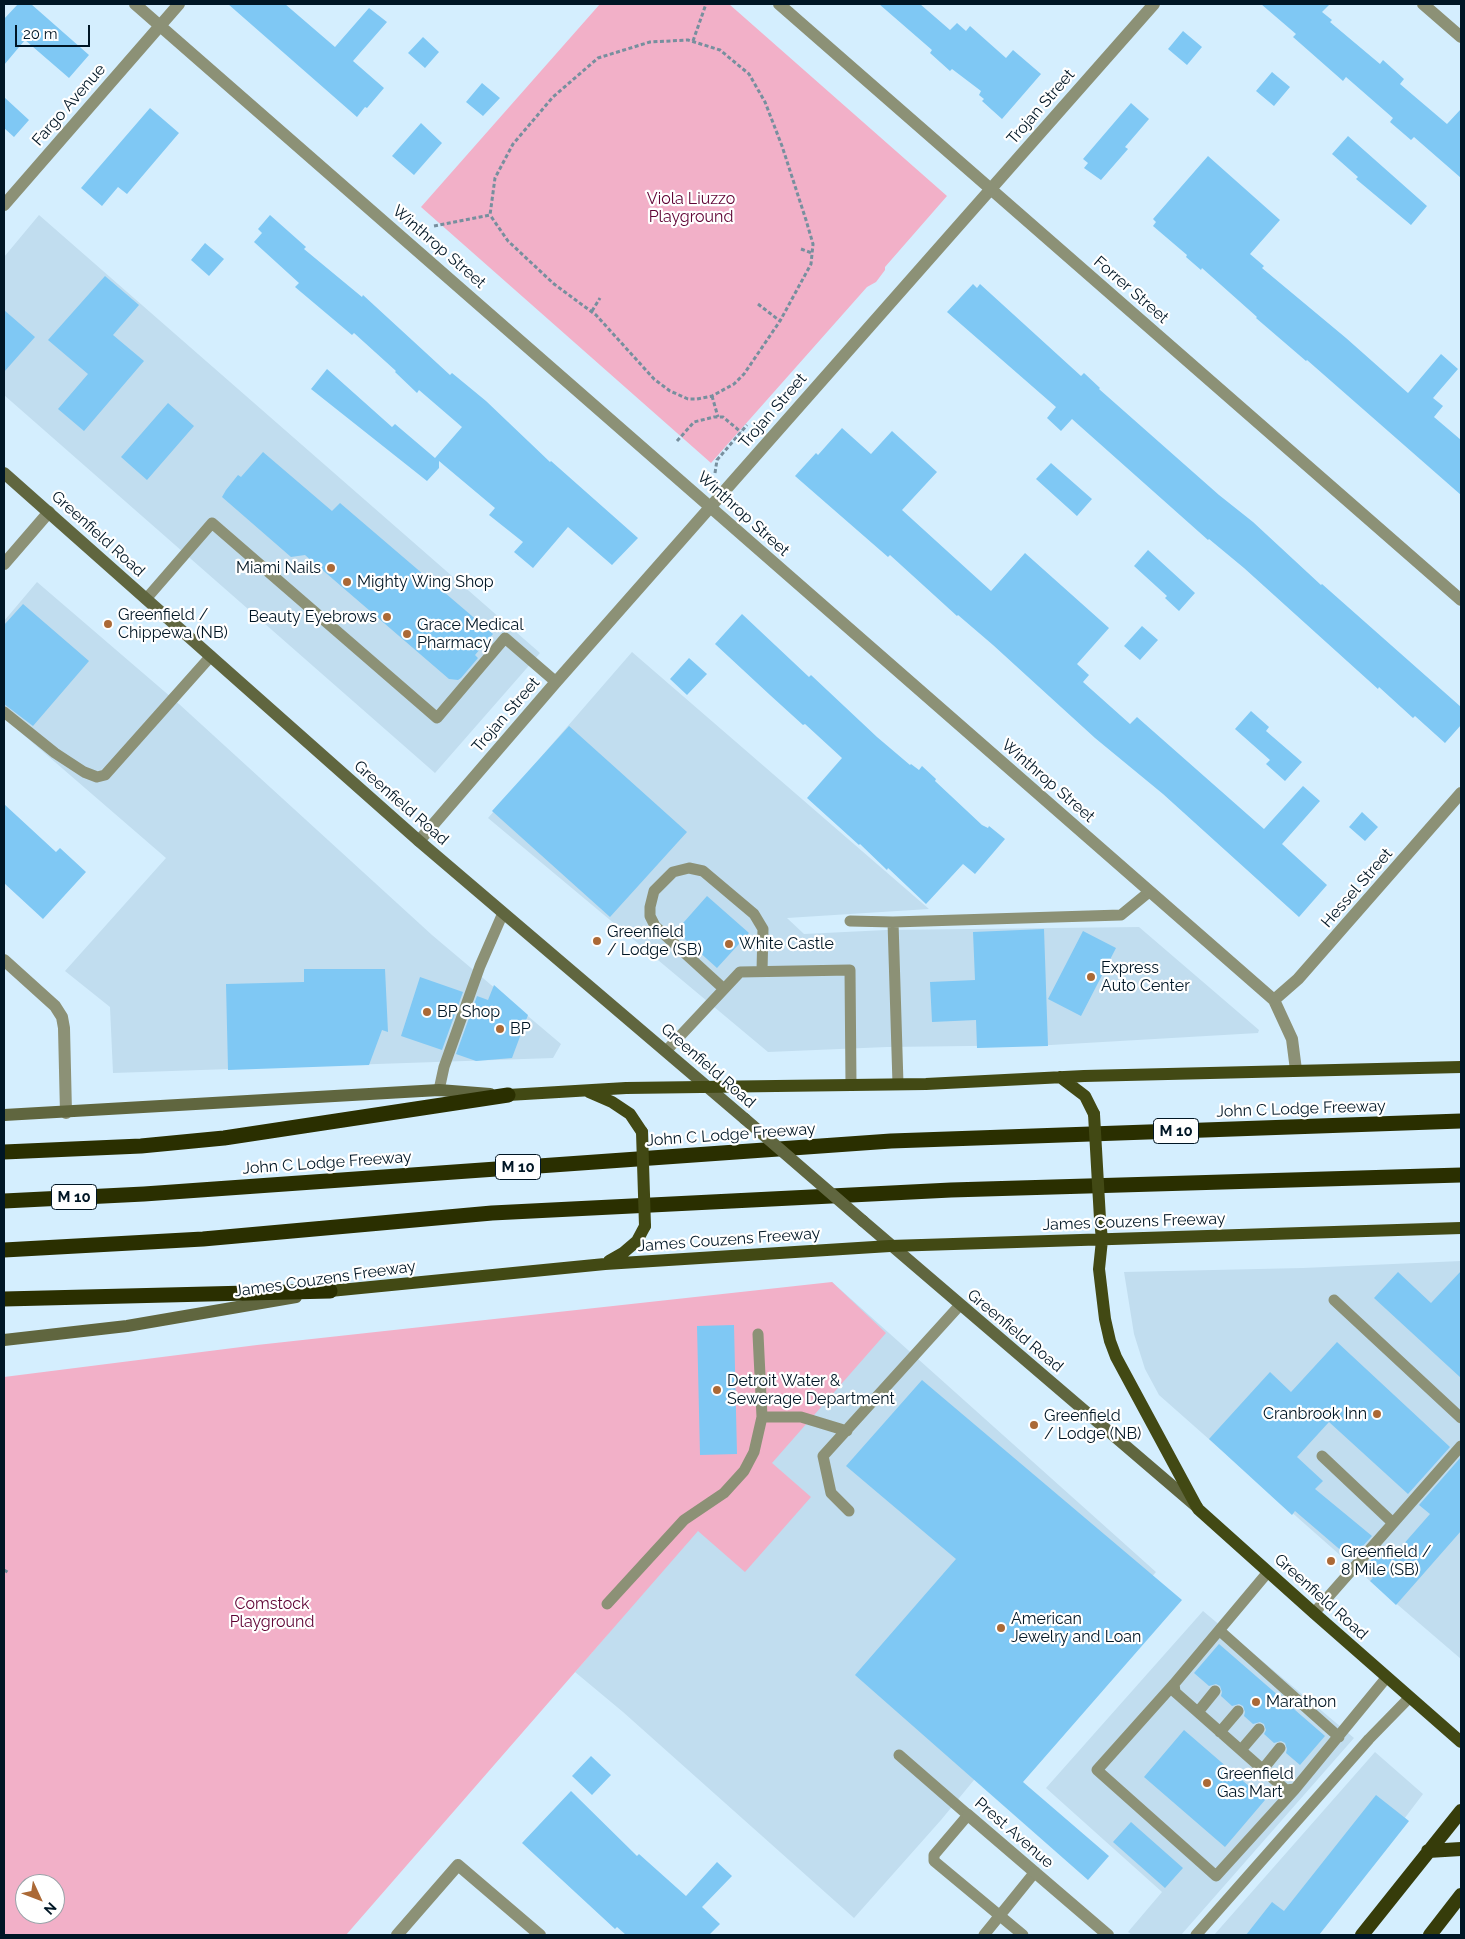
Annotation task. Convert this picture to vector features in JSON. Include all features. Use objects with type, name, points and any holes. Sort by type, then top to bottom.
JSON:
[{"type":"highway","points":[[4,1152],[141,1146],[224,1138],[508,1095]]},
{"type":"highway","name":"John C Lodge Freeway","points":[[4,1201],[144,1194],[891,1141],[1461,1121]]},
{"type":"highway","points":[[4,1250],[203,1239],[492,1213],[951,1190],[1461,1175]]},
{"type":"highway","points":[[4,1299],[330,1291]]},
{"type":"highway","points":[[1362,1935],[1461,1811]]},
{"type":"highway","points":[[1428,1851],[1461,1849]]},
{"type":"highway","points":[[1430,1935],[1461,1894]]},
{"type":"main road","name":"Greenfield Road","points":[[4,473],[419,841],[1198,1509],[1314,1614],[1461,1742]]},
{"type":"main road","points":[[4,1115],[439,1090],[508,1095],[588,1092],[626,1088],[898,1084],[1060,1077],[1461,1067]]},
{"type":"main road","points":[[1060,1077],[1085,1096],[1094,1114],[1102,1240],[1099,1269],[1105,1319],[1116,1357],[1198,1509]]},
{"type":"main road","points":[[588,1092],[612,1102],[630,1114],[642,1132],[645,1226],[637,1241],[623,1253],[604,1264]]},
{"type":"main road","name":"James Couzens Freeway","points":[[4,1340],[127,1326],[330,1291],[604,1264],[890,1246],[1461,1228]]},
{"type":"street","name":"Winthrop Street","points":[[135,4],[1274,1000],[1292,1039],[1296,1070]]},
{"type":"street","name":"Fargo Avenue","points":[[4,205],[179,4]]},
{"type":"street","name":"Forrer Street","points":[[779,4],[1461,600]]},
{"type":"street","name":"Trojan Street","points":[[419,841],[556,682],[1154,4]]},
{"type":"street","points":[[1423,4],[1461,37]]},
{"type":"street","points":[[4,564],[49,512]]},
{"type":"street","name":"Hessel Street","points":[[1274,1000],[1298,979],[1461,793]]},
{"type":"street","points":[[4,962],[55,1006],[62,1017],[64,1028],[66,1112]]},
{"type":"street","name":"Prest Avenue","points":[[968,1815],[1108,1935]]},
{"type":"street","points":[[397,1935],[458,1865],[540,1935]]},
{"type":"lane","points":[[146,599],[212,523],[437,718],[505,638],[556,682]]},
{"type":"lane","points":[[4,712],[55,753],[84,772],[97,777],[105,775],[211,656]]},
{"type":"lane","points":[[724,989],[655,926],[650,916],[654,891],[673,872],[688,868],[703,871],[754,914],[763,930],[762,972]]},
{"type":"lane","points":[[850,921],[893,922],[1121,915],[1150,892]]},
{"type":"lane","points":[[439,1090],[444,1067],[477,975],[503,913]]},
{"type":"lane","points":[[893,922],[898,1084]]},
{"type":"lane","points":[[666,1051],[740,972],[850,970],[852,1084]]},
{"type":"lane","points":[[1334,1300],[1461,1418]]},
{"type":"lane","points":[[849,1511],[831,1492],[823,1456],[960,1305]]},
{"type":"lane","points":[[607,1604],[684,1520],[724,1493],[744,1471],[754,1452],[762,1417],[758,1334]]},
{"type":"lane","points":[[762,1417],[801,1417],[847,1430]]},
{"type":"lane","points":[[1314,1614],[1461,1446]]},
{"type":"lane","points":[[1322,1456],[1393,1523]]},
{"type":"lane","points":[[1268,1572],[1174,1684],[1097,1770],[1216,1876],[1295,1789],[1388,1678]]},
{"type":"lane","points":[[1220,1630],[1244,1659],[1308,1716],[1339,1737]]},
{"type":"lane","points":[[1174,1684],[1175,1692],[1286,1790],[1295,1789]]},
{"type":"lane","points":[[1198,1712],[1215,1691]]},
{"type":"lane","points":[[1196,1935],[1369,1739],[1409,1698]]},
{"type":"lane","points":[[1220,1732],[1238,1711]]},
{"type":"lane","points":[[1241,1750],[1259,1730]]},
{"type":"lane","points":[[1263,1769],[1280,1748]]},
{"type":"lane","name":"Prest Avenue","points":[[899,1755],[968,1815]]},
{"type":"lane","points":[[968,1815],[934,1855],[934,1861],[1022,1935]]},
{"type":"lane","points":[[984,1935],[1035,1872]]},
{"type":"path","points":[[693,41],[706,4]]},
{"type":"path","points":[[688,40],[720,50],[749,74],[765,102],[782,146],[813,244],[811,264],[780,322],[744,374],[734,384],[712,396],[688,399],[670,391],[654,379],[632,353],[592,312],[554,284],[508,241],[490,215],[495,178],[513,144],[553,97],[590,64],[598,58],[650,42],[688,40]]},
{"type":"path","points":[[434,226],[490,215]]},
{"type":"path","points":[[801,249],[812,253]]},
{"type":"path","points":[[592,312],[600,298]]},
{"type":"path","points":[[758,304],[780,322]]},
{"type":"path","points":[[712,396],[718,417]]},
{"type":"path","points":[[677,441],[694,422],[718,417],[723,417],[741,432]]},
{"type":"path","points":[[715,474],[717,460],[747,425]]},
{"type":"path","points":[[4,1570],[9,1573]]},
{"type":"shaded area","points":[[39,215],[540,653],[435,773],[4,395],[4,257]]},
{"type":"shaded area","points":[[37,582],[179,704],[432,935],[561,1044],[553,1058],[113,1073],[110,1007],[65,971],[166,858],[4,718],[4,621]]},
{"type":"shaded area","points":[[632,652],[929,909],[787,918],[804,934],[886,930],[1139,927],[1259,1030],[1258,1033],[1051,1045],[887,1047],[768,1052],[488,818]]},
{"type":"shaded area","points":[[1461,1261],[1461,1659],[1159,1395],[1145,1369],[1134,1334],[1124,1272],[1303,1268]]},
{"type":"shaded area","points":[[832,1282],[1156,1572],[854,1918],[623,1712],[575,1672],[607,1635]]},
{"type":"shaded area","points":[[1203,1611],[1354,1738],[1181,1935],[1132,1935],[1128,1932],[1162,1892],[1046,1788]]},
{"type":"shaded area","points":[[1375,1752],[1423,1794],[1316,1935],[1214,1935]]},
{"type":"green space","name":"Viola Liuzzo Playground","points":[[600,4],[729,4],[947,196],[885,267],[885,270],[876,282],[867,287],[711,463],[421,207]]},
{"type":"green space","name":"Comstock Playground","points":[[832,1282],[886,1333],[772,1463],[811,1497],[745,1572],[698,1531],[346,1935],[4,1935],[4,1377],[257,1345]]},
{"type":"building","points":[[18,4],[31,4],[89,55],[69,78],[25,40],[4,65],[4,19]]},
{"type":"building","points":[[228,4],[285,4],[335,47],[369,8],[387,22],[353,61],[384,88],[357,117]]},
{"type":"building","points":[[879,4],[920,4],[950,30],[957,23],[966,31],[970,26],[1006,58],[1013,50],[1041,74],[1002,119],[982,101],[984,99],[979,95],[981,91],[952,69],[950,71],[930,53],[932,50]]},
{"type":"building","points":[[1261,4],[1330,4],[1322,12],[1332,20],[1330,22],[1380,64],[1383,60],[1404,79],[1400,84],[1447,124],[1461,109],[1461,178],[1414,137],[1411,140],[1390,122],[1393,118],[1346,77],[1343,81],[1293,37],[1296,34]]},
{"type":"building","points":[[1183,31],[1202,47],[1187,65],[1168,49]]},
{"type":"building","points":[[423,37],[439,52],[425,68],[408,53]]},
{"type":"building","points":[[1272,72],[1290,87],[1274,106],[1256,91]]},
{"type":"building","points":[[482,83],[500,98],[483,116],[466,102]]},
{"type":"building","points":[[4,97],[29,120],[14,137],[4,128]]},
{"type":"building","points":[[1131,103],[1149,119],[1125,147],[1128,149],[1101,180],[1084,168],[1088,163],[1083,159]]},
{"type":"building","points":[[150,108],[179,133],[127,194],[118,187],[102,206],[81,188]]},
{"type":"building","points":[[421,123],[442,143],[414,175],[392,156]]},
{"type":"building","points":[[1348,136],[1427,206],[1411,225],[1356,179],[1358,177],[1332,154]]},
{"type":"building","points":[[1208,156],[1280,220],[1250,254],[1264,266],[1262,268],[1408,393],[1441,354],[1458,369],[1433,398],[1443,406],[1434,417],[1461,440],[1461,495],[1307,360],[1256,318],[1202,268],[1201,270],[1186,257],[1187,255],[1153,226],[1156,222],[1153,219]]},
{"type":"building","points":[[270,215],[306,247],[304,249],[362,297],[363,295],[450,375],[452,373],[486,401],[550,462],[638,538],[612,565],[568,527],[533,568],[514,552],[523,542],[489,515],[495,508],[439,461],[439,468],[427,481],[311,389],[327,369],[392,427],[395,424],[435,458],[462,427],[419,390],[417,393],[354,333],[352,335],[295,287],[299,283],[254,242],[262,233],[258,229]]},
{"type":"building","points":[[205,243],[224,259],[209,276],[191,260]]},
{"type":"building","points":[[105,276],[139,305],[113,335],[144,361],[84,431],[58,409],[88,374],[48,340]]},
{"type":"building","points":[[973,284],[977,288],[980,284],[1081,376],[1084,373],[1099,389],[1219,495],[1253,522],[1321,585],[1461,707],[1461,725],[1445,743],[1415,716],[1413,718],[1379,687],[1378,689],[1244,568],[1208,540],[1072,419],[1061,431],[1047,418],[1056,407],[947,312]]},
{"type":"building","points":[[4,310],[35,337],[4,372]]},
{"type":"building","points":[[168,403],[194,426],[147,480],[121,457]]},
{"type":"building","points":[[842,428],[871,454],[892,431],[937,472],[902,510],[991,591],[1025,553],[1109,628],[1077,664],[1089,675],[1083,682],[1130,724],[1137,717],[1264,829],[1303,786],[1320,801],[1282,844],[1327,885],[1299,917],[1163,794],[1095,738],[993,645],[957,616],[890,555],[888,557],[795,476],[816,453],[818,455]]},
{"type":"building","points":[[263,452],[332,511],[340,503],[493,634],[475,655],[478,658],[461,678],[458,680],[449,679],[305,555],[291,557],[222,497],[238,475],[241,477]]},
{"type":"building","points":[[1051,463],[1092,499],[1077,516],[1036,479]]},
{"type":"building","points":[[1148,550],[1195,593],[1179,611],[1165,598],[1167,596],[1134,566]]},
{"type":"building","points":[[23,604],[89,661],[33,726],[4,704],[4,625]]},
{"type":"building","points":[[742,614],[877,737],[910,765],[919,770],[922,766],[936,779],[935,781],[982,825],[988,828],[989,826],[1005,839],[975,874],[963,864],[926,904],[888,868],[887,870],[807,798],[842,758],[715,644]]},
{"type":"building","points":[[1142,626],[1158,640],[1140,660],[1124,646]]},
{"type":"building","points":[[689,658],[707,674],[687,695],[670,679]]},
{"type":"building","points":[[1251,711],[1269,727],[1266,731],[1302,762],[1285,781],[1266,764],[1270,760],[1235,729]]},
{"type":"building","points":[[569,726],[687,832],[610,917],[492,811]]},
{"type":"building","points":[[4,804],[56,852],[60,848],[86,872],[43,919],[4,883]]},
{"type":"building","points":[[1362,812],[1378,827],[1365,841],[1349,827]]},
{"type":"building","points":[[707,896],[749,933],[717,968],[676,931]]},
{"type":"building","points":[[1044,929],[1048,1046],[977,1048],[976,1020],[932,1022],[930,982],[975,980],[973,932]]},
{"type":"building","points":[[1083,931],[1116,948],[1081,1016],[1048,999]]},
{"type":"building","points":[[304,969],[385,969],[388,1032],[382,1030],[369,1065],[228,1070],[226,984],[304,982]]},
{"type":"building","name":"BP Shop","points":[[420,977],[463,992],[442,1050],[401,1036]]},
{"type":"building","points":[[494,985],[528,1015],[512,1058],[476,1061],[456,1054],[477,996],[488,1000]]},
{"type":"building","points":[[1461,1271],[1461,1378],[1374,1298],[1398,1272],[1431,1303]]},
{"type":"building","name":"Detroit Water & Sewerage Department","points":[[734,1325],[737,1454],[700,1455],[697,1326]]},
{"type":"building","points":[[1337,1342],[1450,1447],[1408,1494],[1329,1422],[1297,1457],[1323,1481],[1315,1489],[1372,1536],[1351,1559],[1295,1511],[1292,1515],[1209,1439],[1270,1372],[1291,1392]]},
{"type":"building","points":[[922,1380],[1182,1600],[1023,1782],[1109,1856],[1088,1880],[855,1675],[956,1559],[846,1466]]},
{"type":"building","points":[[1461,1457],[1461,1531],[1396,1605],[1370,1581],[1373,1578],[1363,1569],[1383,1546],[1394,1555],[1430,1514],[1419,1505]]},
{"type":"building","points":[[1219,1644],[1325,1736],[1300,1765],[1286,1753],[1285,1743],[1281,1741],[1274,1743],[1264,1734],[1266,1730],[1264,1724],[1260,1722],[1253,1724],[1244,1716],[1243,1706],[1239,1704],[1232,1706],[1221,1696],[1220,1686],[1216,1684],[1209,1686],[1194,1673]]},
{"type":"building","points":[[1184,1730],[1265,1800],[1225,1847],[1144,1777]]},
{"type":"building","points":[[591,1756],[611,1775],[592,1795],[572,1776]]},
{"type":"building","points":[[571,1791],[637,1856],[639,1854],[686,1896],[717,1862],[732,1876],[702,1907],[720,1924],[709,1935],[626,1935],[617,1927],[615,1929],[522,1843]]},
{"type":"building","points":[[1376,1795],[1409,1821],[1319,1935],[1246,1935],[1272,1902],[1284,1911]]},
{"type":"building","points":[[1131,1822],[1183,1868],[1165,1888],[1113,1842]]},
{"type":"place","name":"Miami Nails","points":[[331,568]]},
{"type":"place","name":"Mighty Wing Shop","points":[[347,582]]},
{"type":"place","name":"Beauty Eyebrows","points":[[387,617]]},
{"type":"place","name":"Greenfield / Chippewa (NB)","points":[[108,624]]},
{"type":"place","name":"Grace Medical Pharmacy","points":[[407,634]]},
{"type":"place","name":"Greenfield / Lodge (SB)","points":[[597,941]]},
{"type":"place","name":"White Castle","points":[[729,944]]},
{"type":"place","name":"Express Auto Center","points":[[1091,977]]},
{"type":"place","name":"BP Shop","points":[[427,1012]]},
{"type":"place","name":"BP","points":[[500,1029]]},
{"type":"place","name":"Detroit Water & Sewerage Department","points":[[717,1390]]},
{"type":"place","name":"Cranbrook Inn","points":[[1377,1414]]},
{"type":"place","name":"Greenfield / Lodge (NB)","points":[[1034,1425]]},
{"type":"place","name":"Greenfield / 8 Mile (SB)","points":[[1331,1561]]},
{"type":"place","name":"American Jewelry and Loan","points":[[1001,1628]]},
{"type":"place","name":"Marathon","points":[[1256,1702]]},
{"type":"place","name":"Greenfield Gas Mart","points":[[1207,1783]]}]
